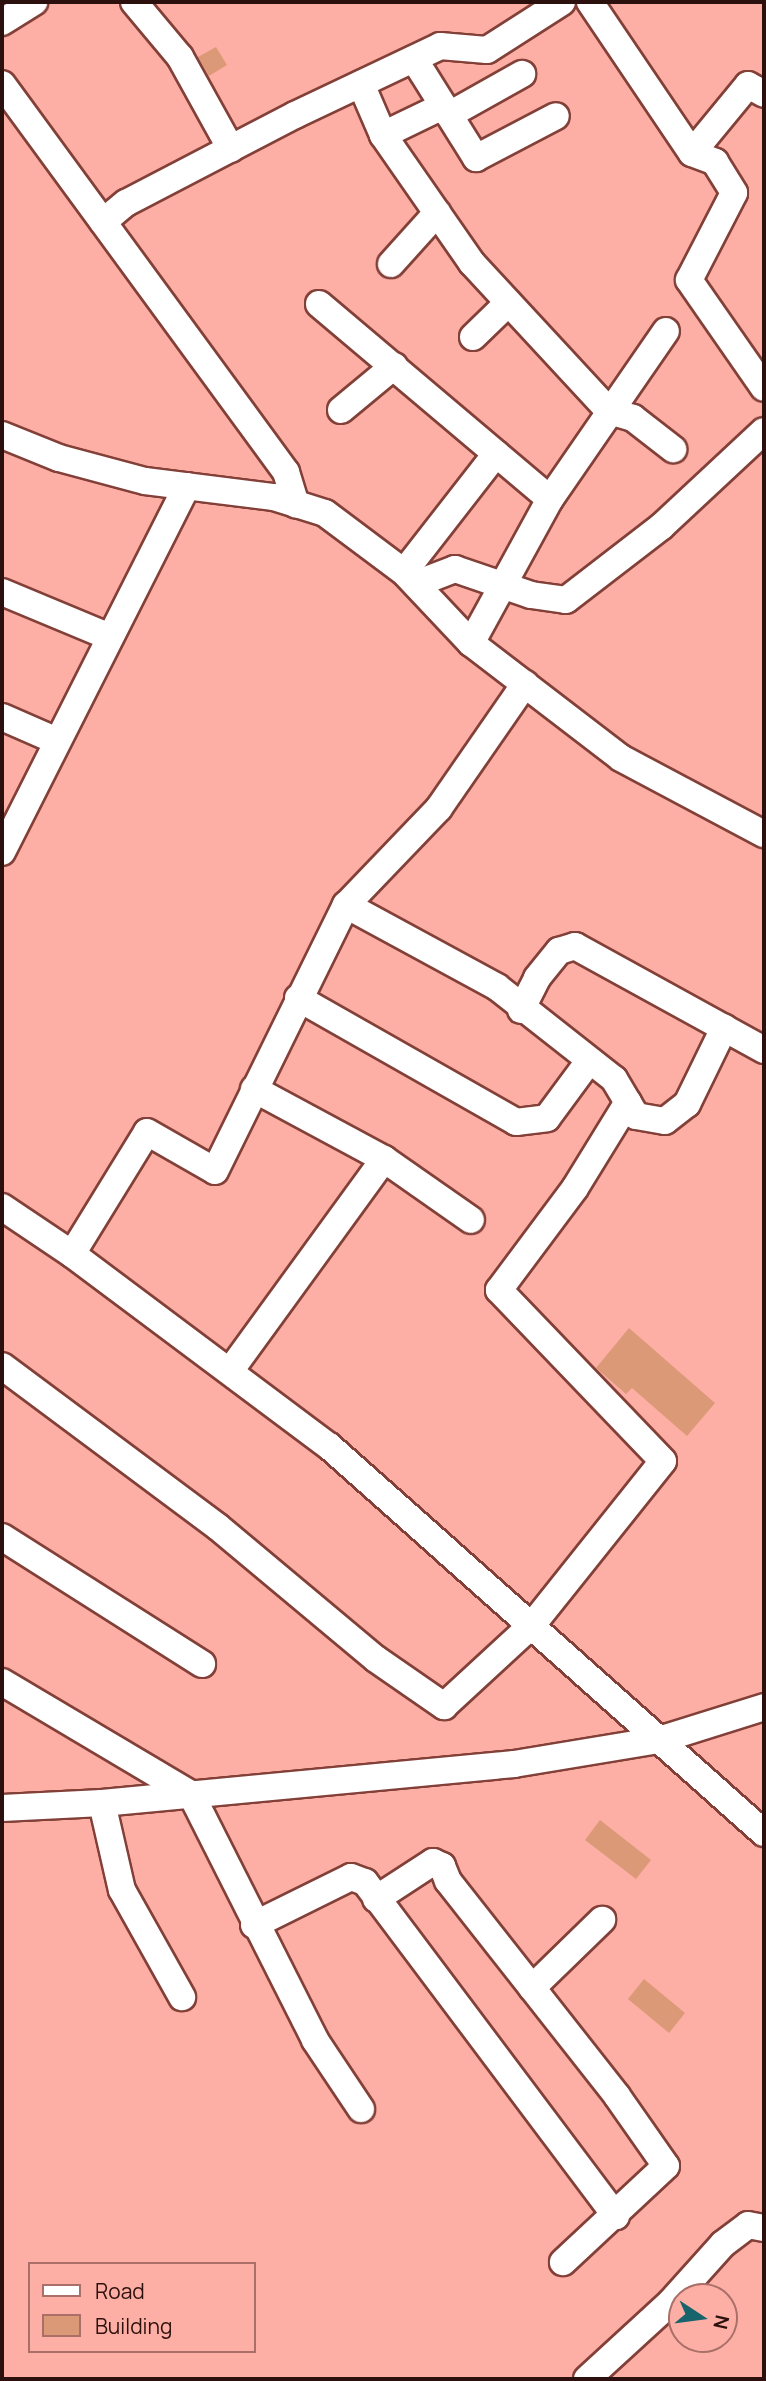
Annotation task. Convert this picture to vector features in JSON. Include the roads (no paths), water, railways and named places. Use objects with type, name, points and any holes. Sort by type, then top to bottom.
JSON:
[{"type":"street","points":[[2,22],[34,2]]},
{"type":"street","points":[[134,2],[180,57],[231,149]]},
{"type":"street","points":[[103,222],[127,203],[440,46],[487,50],[562,2]]},
{"type":"street","points":[[590,2],[692,153],[715,162],[734,192],[689,280],[764,388]]},
{"type":"street","points":[[414,59],[476,158],[556,116]]},
{"type":"street","points":[[383,135],[446,111],[522,74]]},
{"type":"street","points":[[2,84],[286,472],[296,504]]},
{"type":"street","points":[[361,84],[383,135],[436,213],[508,303],[609,411],[634,418],[673,449]]},
{"type":"street","points":[[692,153],[748,85],[764,94]]},
{"type":"street","points":[[391,264],[436,213]]},
{"type":"street","points":[[473,337],[508,303]]},
{"type":"street","points":[[319,304],[550,499]]},
{"type":"street","points":[[471,643],[550,499],[666,331]]},
{"type":"street","points":[[341,410],[394,366]]},
{"type":"street","points":[[410,578],[455,569],[503,586],[566,600],[662,526],[764,431]]},
{"type":"street","points":[[2,435],[59,458],[145,481],[296,504],[325,513],[410,578],[471,643],[621,758],[764,834]]},
{"type":"street","points":[[410,578],[496,454]]},
{"type":"street","points":[[2,852],[187,486]]},
{"type":"street","points":[[2,592],[110,637]]},
{"type":"street","points":[[72,1254],[147,1132],[215,1171],[346,905],[439,808],[525,684]]},
{"type":"street","points":[[2,718],[57,741]]},
{"type":"street","points":[[346,905],[497,987],[521,1010],[614,1079],[636,1116],[665,1121],[687,1104],[724,1028]]},
{"type":"street","points":[[521,1010],[537,978],[559,951],[575,946],[764,1050]]},
{"type":"street","points":[[298,998],[516,1122],[547,1118],[589,1061]]},
{"type":"street","points":[[254,1089],[384,1159],[471,1220]]},
{"type":"street","points":[[2,1366],[218,1527],[376,1659],[444,1706],[531,1626],[663,1461],[499,1290],[575,1188],[628,1102]]},
{"type":"street","points":[[230,1371],[384,1159]]},
{"type":"street","points":[[2,1207],[72,1254],[329,1446],[764,1833]]},
{"type":"street","points":[[2,1537],[202,1664]]},
{"type":"street","points":[[2,1682],[191,1794],[254,1925],[315,2040],[361,2109]]},
{"type":"street","points":[[2,1808],[32,1804],[102,1803],[514,1765],[659,1740],[764,1707]]},
{"type":"street","points":[[2,1789],[32,1804]]},
{"type":"street","points":[[102,1803],[122,1890],[182,1997]]},
{"type":"street","points":[[376,1899],[433,1862],[442,1866],[448,1881],[666,2165],[616,2216],[563,2262]]},
{"type":"street","points":[[254,1925],[351,1877],[365,1882],[580,2162],[616,2216]]},
{"type":"street","points":[[532,1988],[602,1920]]},
{"type":"street","points":[[587,2379],[670,2302],[723,2244],[748,2225],[764,2228]]}]
